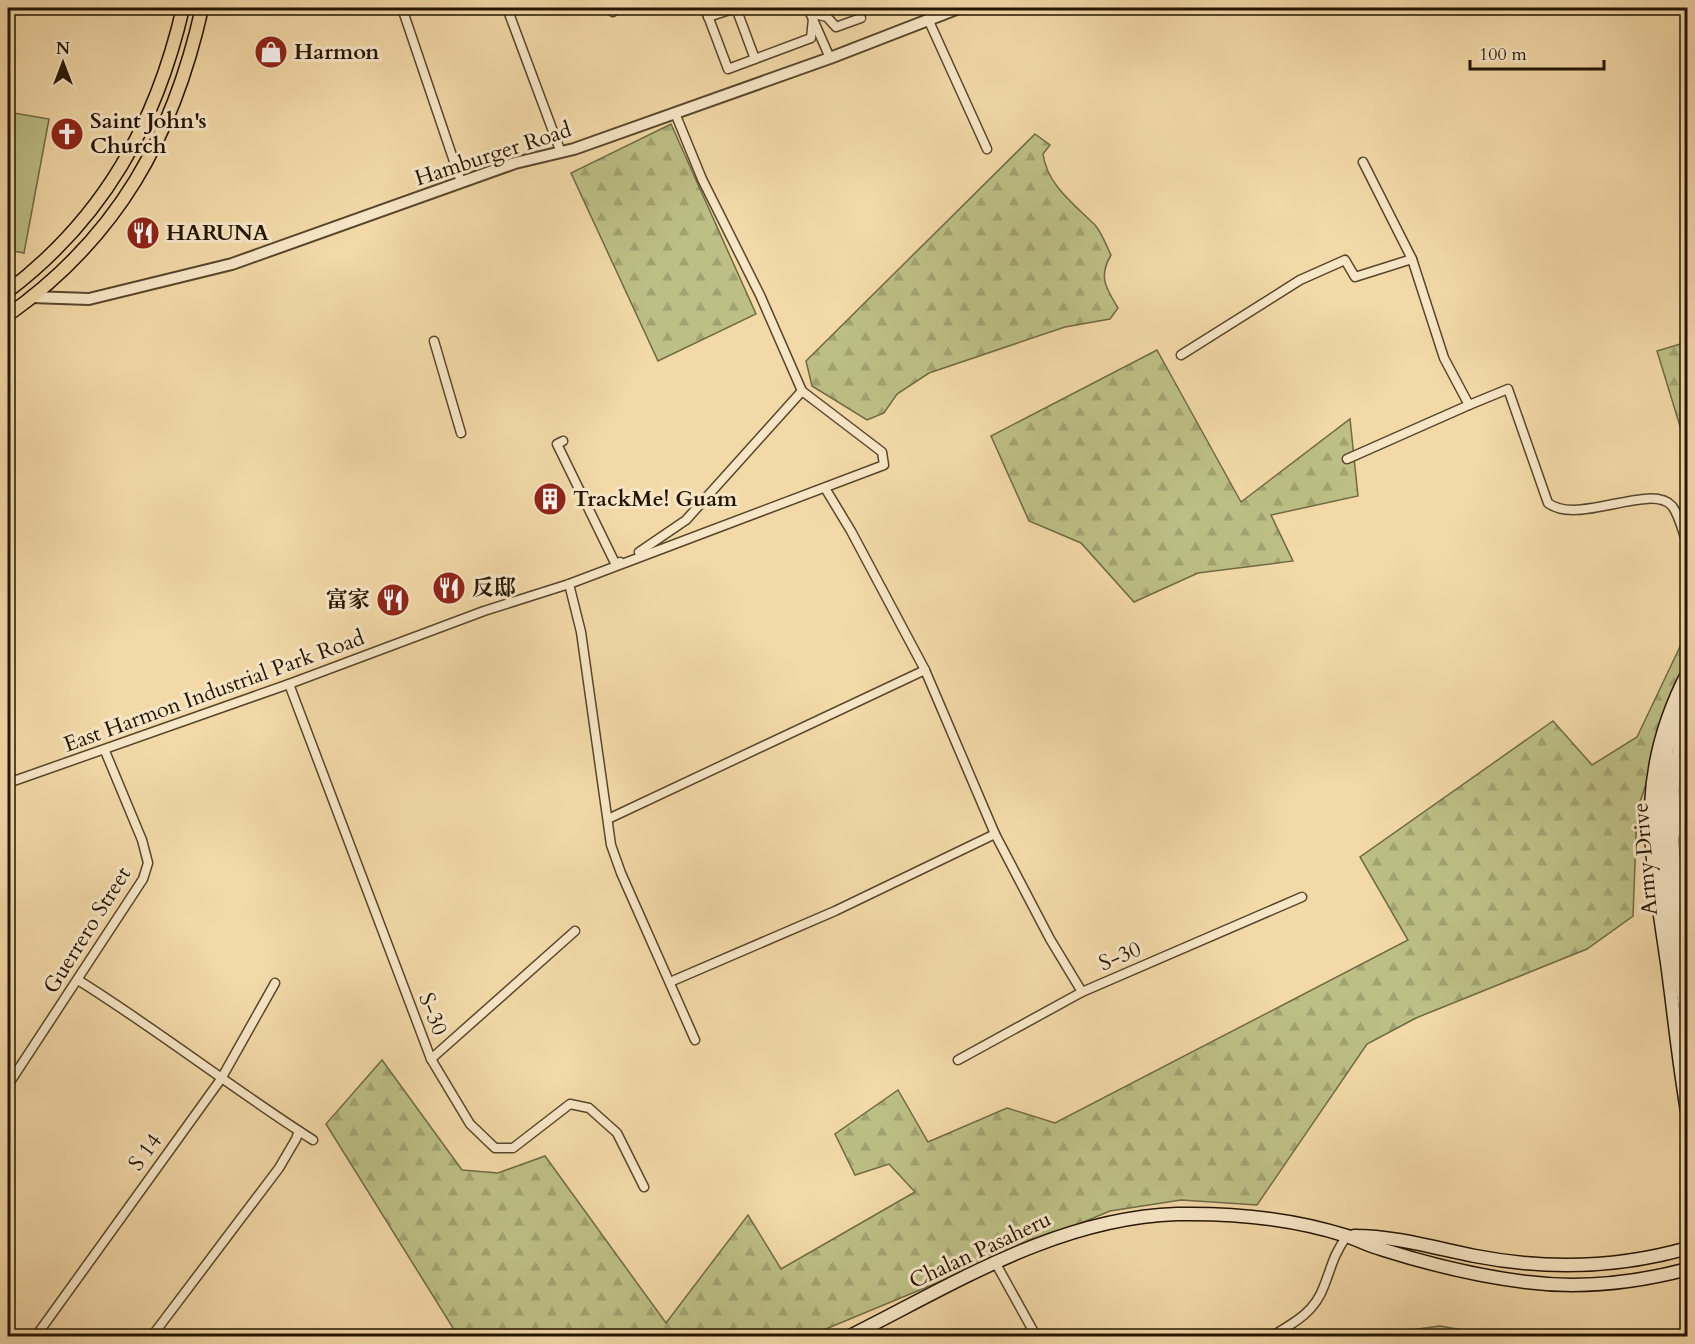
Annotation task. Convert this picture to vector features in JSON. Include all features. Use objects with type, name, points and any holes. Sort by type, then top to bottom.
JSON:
[{"type":"main road","points":[[8,291],[75,231],[123,165],[154,105],[170,60],[183,8]]},
{"type":"main road","points":[[8,315],[31,297],[89,243],[143,168],[161,136],[180,89],[202,8]]},
{"type":"main road","points":[[1688,672],[1672,705],[1657,747],[1649,815],[1652,855],[1688,1117]]},
{"type":"main road","name":"Army Drive","points":[[1688,690],[1667,749],[1660,816],[1663,863],[1688,1026]]},
{"type":"main road","name":"Army Drive","points":[[1688,722],[1675,770],[1671,812],[1673,861],[1688,956]]},
{"type":"main road","points":[[1688,761],[1682,814],[1688,874]]},
{"type":"main road","name":"Chalan Pasaheru","points":[[850,1336],[995,1262],[1076,1230],[1120,1220],[1166,1215],[1236,1216],[1347,1236],[1383,1237],[1505,1261],[1555,1266],[1630,1261],[1688,1248]]},
{"type":"main road","name":"Chalan Pasaheru","points":[[1347,1236],[1380,1249],[1454,1268],[1527,1282],[1606,1284],[1688,1269]]},
{"type":"street","points":[[402,8],[461,182]]},
{"type":"street","points":[[507,8],[560,150]]},
{"type":"street","points":[[705,8],[728,69],[811,38],[810,13]]},
{"type":"street","points":[[708,17],[736,8],[755,59]]},
{"type":"street","name":"Hamburger Road","points":[[31,297],[89,299],[195,274],[272,251],[461,182],[560,150],[574,149],[675,113],[707,99],[830,58],[959,8]]},
{"type":"street","points":[[810,13],[827,17],[836,27],[861,18]]},
{"type":"street","points":[[810,13],[830,58]]},
{"type":"street","points":[[928,19],[987,149]]},
{"type":"street","name":"East Harmon Industrial Park Road","points":[[8,783],[105,751],[484,611],[569,584],[884,465],[882,453],[802,391],[760,295],[702,179],[675,113]]},
{"type":"street","points":[[1363,162],[1412,259],[1444,358],[1469,405]]},
{"type":"street","points":[[1181,355],[1291,284],[1346,260],[1355,277],[1412,259]]},
{"type":"street","points":[[434,341],[460,433]]},
{"type":"street","points":[[1347,459],[1508,389],[1548,502],[1554,507],[1582,509],[1658,499],[1673,508],[1688,546]]},
{"type":"street","points":[[563,441],[557,444],[616,565],[652,544],[686,520],[802,391]]},
{"type":"street","points":[[825,488],[851,531],[925,670],[995,834],[1050,939],[1082,992]]},
{"type":"street","points":[[569,584],[582,632],[611,845],[621,873],[695,1040]]},
{"type":"street","points":[[608,819],[925,670]]},
{"type":"street","name":"S-30","points":[[289,684],[431,1059],[470,1124],[495,1148],[513,1148],[570,1104],[589,1108],[616,1133],[644,1187]]},
{"type":"street","name":"Guerrero Street","points":[[8,1085],[144,879],[148,863],[142,840],[105,751]]},
{"type":"street","points":[[670,982],[835,910],[995,834]]},
{"type":"street","name":"S-30","points":[[958,1060],[1082,992],[1302,897]]},
{"type":"street","points":[[431,1059],[575,932]]},
{"type":"street","points":[[78,980],[135,1016],[221,1079],[313,1140]]},
{"type":"street","name":"S 14","points":[[36,1336],[221,1079],[275,983]]},
{"type":"street","points":[[152,1336],[279,1168],[296,1139],[298,1131]]},
{"type":"street","points":[[1272,1336],[1303,1317],[1312,1307],[1325,1286],[1333,1255],[1347,1236]]},
{"type":"street","points":[[995,1262],[1036,1336]]},
{"type":"green space","points":[[8,112],[49,119],[24,253],[8,250]]},
{"type":"green space","points":[[671,124],[756,314],[658,361],[571,173]]},
{"type":"green space","points":[[1035,134],[1050,145],[1043,154],[1056,185],[1095,225],[1111,255],[1104,276],[1118,308],[1110,319],[1065,327],[929,373],[897,394],[884,413],[867,420],[812,386],[806,361]]},
{"type":"green space","points":[[1688,342],[1687,449],[1657,351]]},
{"type":"green space","points":[[1157,350],[1241,502],[1350,419],[1358,496],[1271,515],[1293,561],[1198,573],[1134,602],[1081,543],[1029,521],[991,436]]},
{"type":"green space","points":[[1687,632],[1687,679],[1668,715],[1637,812],[1633,916],[1587,949],[1416,1018],[1367,1044],[1257,1205],[1181,1200],[1110,1211],[809,1336],[458,1336],[326,1124],[382,1060],[462,1170],[498,1173],[545,1156],[666,1323],[748,1215],[781,1269],[915,1192],[889,1164],[855,1175],[835,1134],[898,1090],[928,1142],[1007,1108],[1055,1123],[1408,940],[1360,857],[1553,721],[1592,765],[1637,737]]},
{"type":"green space","points":[[1440,1326],[1497,1336],[1364,1336]]},
{"type":"place","name":"Harmon","points":[[271,52]]},
{"type":"place","name":"Saint John's Church","points":[[67,134]]},
{"type":"place","name":"HARUNA","points":[[143,233]]},
{"type":"place","name":"TrackMe! Guam","points":[[550,499]]},
{"type":"place","name":"反邸","points":[[449,588]]},
{"type":"place","name":"富家","points":[[393,600]]}]
